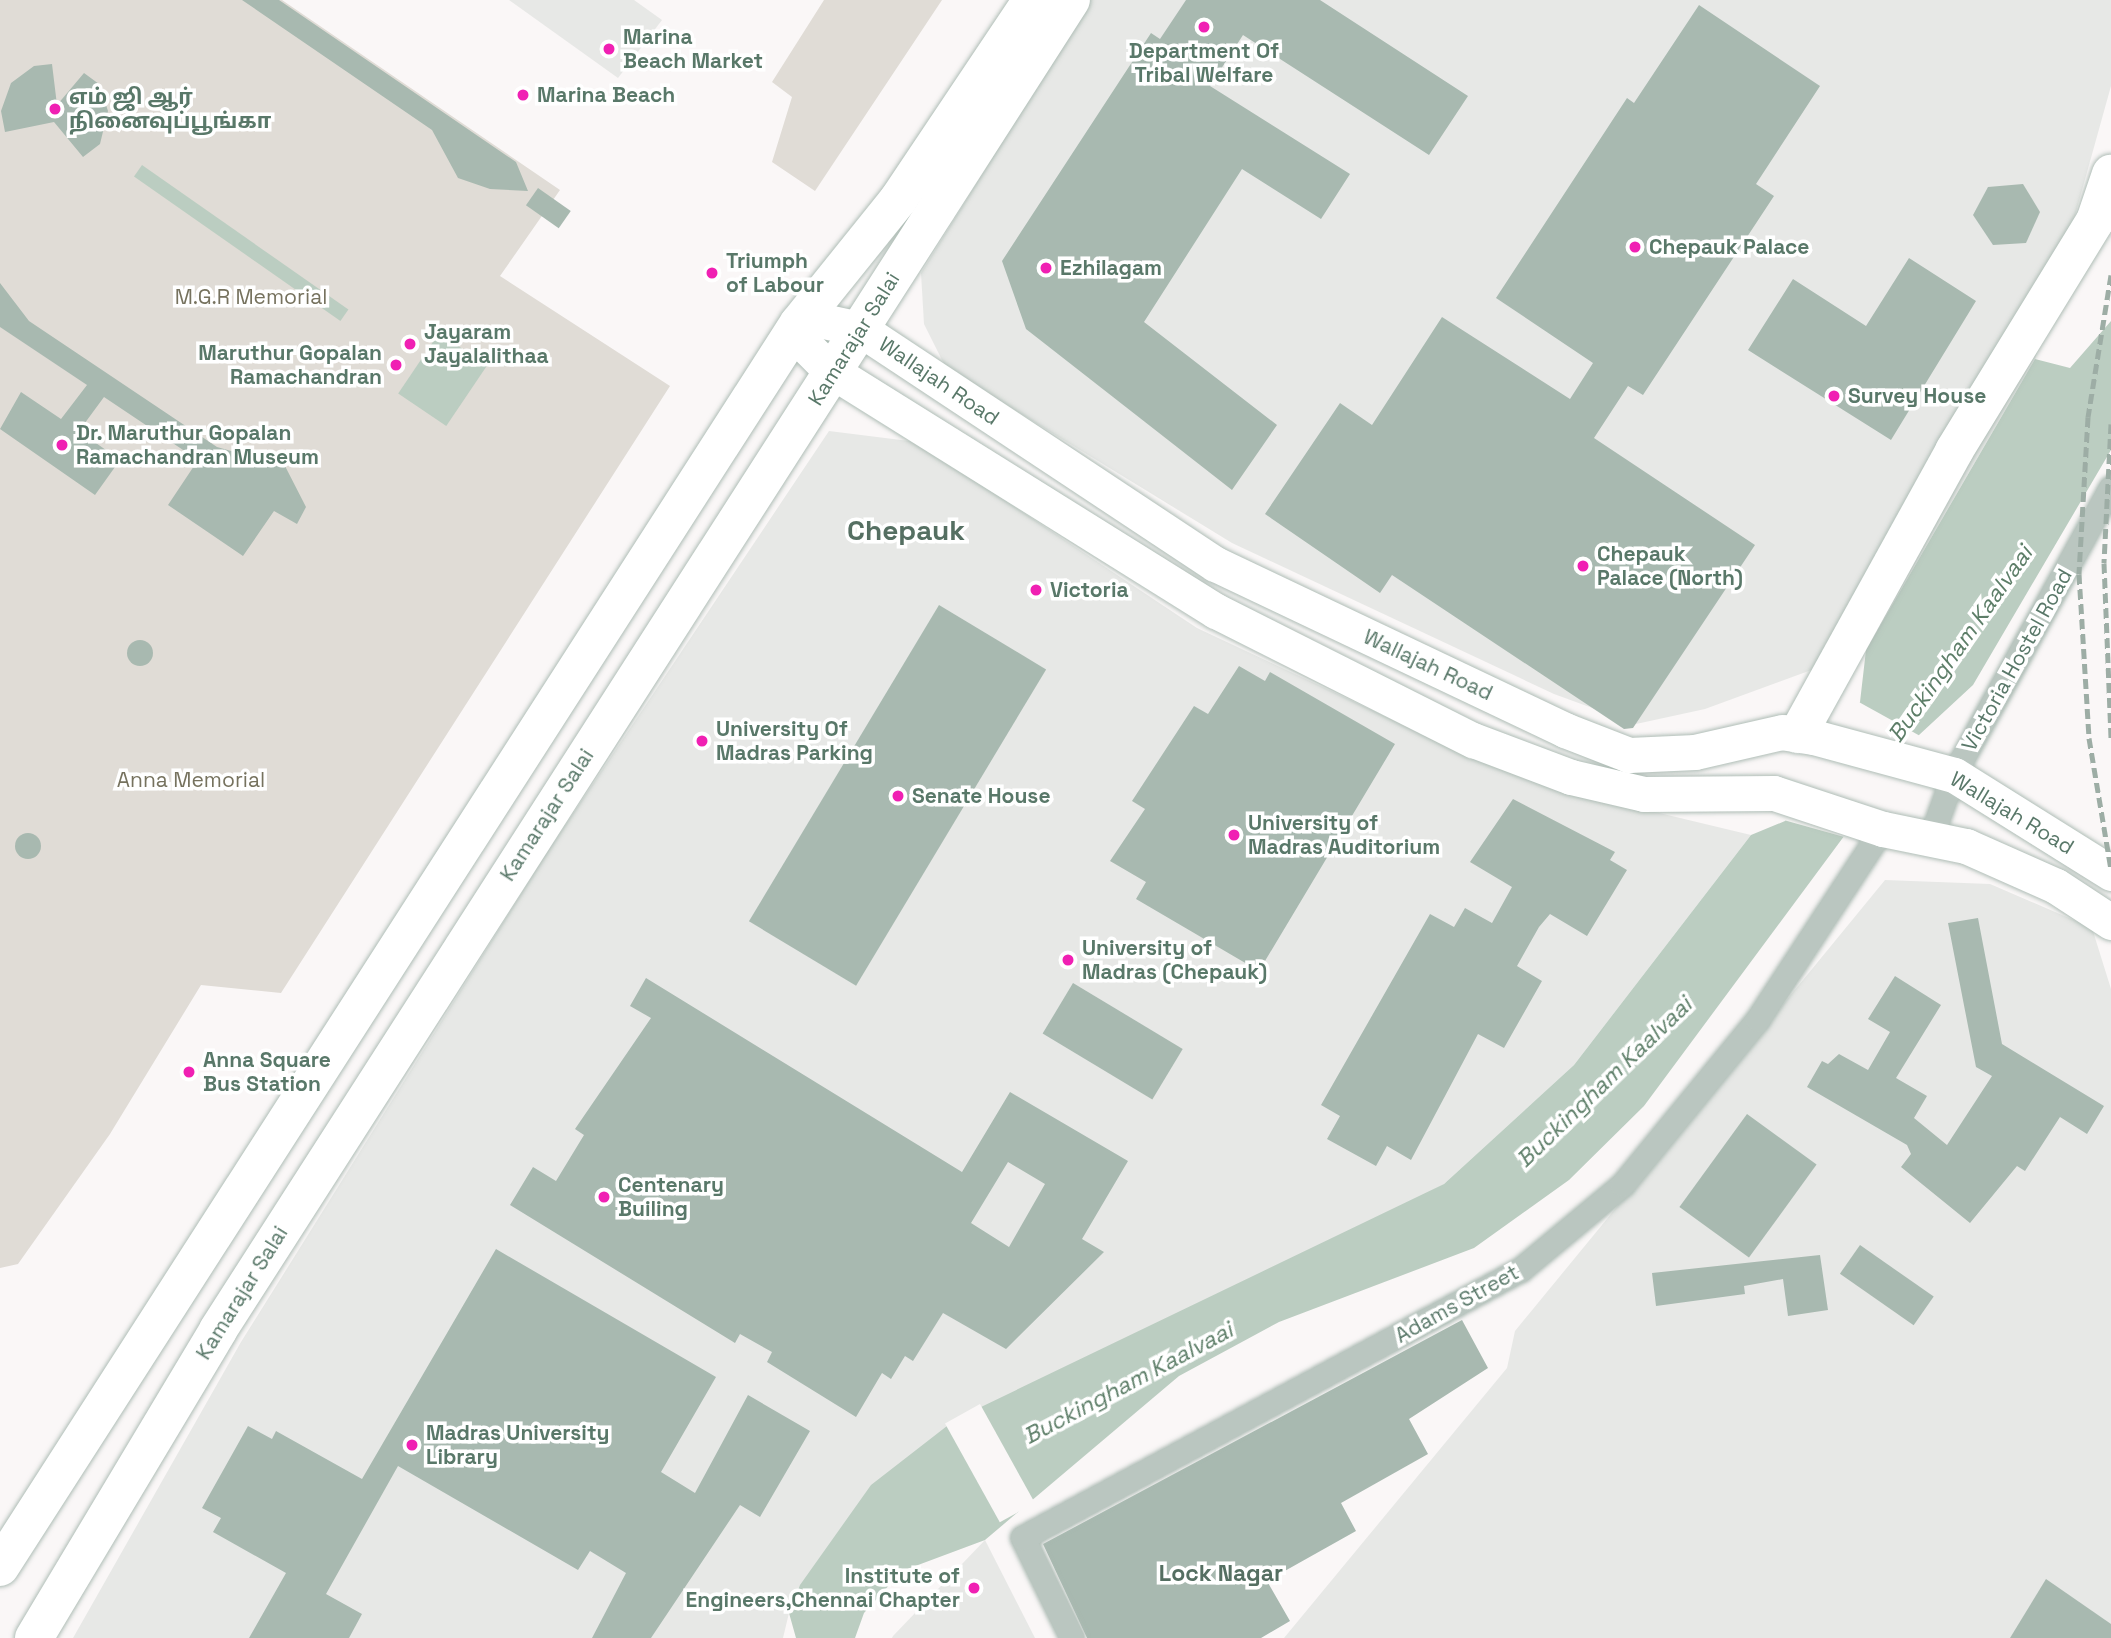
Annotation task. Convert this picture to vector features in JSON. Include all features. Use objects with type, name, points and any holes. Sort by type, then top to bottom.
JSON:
[{"type":"main road","name":"Kamarajar Salai","points":[[0,1567],[799,323],[898,200],[1032,0]]},
{"type":"main road","name":"Kamarajar Salai","points":[[34,1638],[218,1331],[809,411],[830,370],[860,329],[1071,0]]},
{"type":"main road","points":[[1806,736],[1954,451],[2095,221],[2111,174]]},
{"type":"main road","name":"Wallajah Road","points":[[799,323],[814,319],[860,329],[1214,564],[1565,730],[1629,755],[1695,752],[1750,736],[1806,736],[1954,775],[2111,873]]},
{"type":"main road","points":[[799,323],[803,343],[830,370]]},
{"type":"main road","name":"Wallajah Road","points":[[830,370],[1216,611],[1473,740],[1571,777],[1644,794],[1774,793],[1883,829],[1932,836],[2056,886],[2111,922]]},
{"type":"street","name":"Victoria Hostel Road","points":[[1932,836],[1954,775],[2111,488]]},
{"type":"street","name":"Adams Street","points":[[1072,1638],[1023,1538],[1521,1270],[1623,1185],[1758,1020],[1883,829]]},
{"type":"shaded area","name":"Marina Beach Market","points":[[509,0],[634,0],[662,20],[618,78]]},
{"type":"shaded area","points":[[1090,0],[2111,0],[2111,86],[2035,359],[1866,650],[1705,709],[1636,724],[1554,694],[1232,543],[946,368],[924,324],[921,273]]},
{"type":"shaded area","name":"University of Madras (Chepauk)","points":[[829,431],[917,442],[1197,628],[1450,747],[1555,788],[1751,835],[1574,1065],[1444,1184],[1371,1223],[789,1613],[783,1638],[73,1638],[241,1342],[546,854]]},
{"type":"shaded area","points":[[1885,880],[1990,884],[2092,928],[2111,989],[2111,1638],[1284,1638],[1507,1368],[1515,1331]]},
{"type":"shaded area","name":"Institute of Engineers,Chennai Chapter","points":[[985,1540],[1035,1638],[892,1638],[893,1636]]},
{"type":"green space","name":"M.G.R Memorial","points":[[0,0],[282,0],[560,190],[500,276],[670,386],[281,993],[201,985],[110,1134],[18,1264],[0,1268]]},
{"type":"green space","points":[[824,0],[942,0],[815,191],[772,162],[792,97],[772,82]]},
{"type":"water","points":[[142,165],[348,310],[340,321],[134,176]]},
{"type":"water","name":"Buckingham Kaalvaai","points":[[2111,321],[2111,450],[1973,685],[1919,735],[1644,1106],[1569,1180],[1474,1248],[1279,1322],[1179,1376],[985,1540],[902,1571],[864,1613],[855,1638],[796,1638],[789,1613],[800,1585],[871,1485],[956,1419],[1444,1184],[1574,1065],[1751,835],[1785,821],[1860,702],[1866,650],[2035,359],[2070,368]]},
{"type":"water","points":[[439,333],[487,365],[446,426],[398,394]]},
{"type":"pier","points":[[1857,701],[1922,737],[1848,838],[1780,819]]},
{"type":"pier","points":[[980,1404],[1035,1503],[1000,1522],[945,1423]]},
{"type":"building","points":[[242,0],[279,0],[516,162],[528,191],[490,189],[458,178],[432,130]]},
{"type":"building","points":[[1186,0],[1320,0],[1468,96],[1429,155],[1243,35],[1210,86],[1350,174],[1321,219],[1242,169],[1144,322],[1277,425],[1232,490],[1026,329],[1002,261],[1151,33],[1160,39]]},
{"type":"building","points":[[1699,5],[1820,86],[1756,184],[1774,196],[1643,395],[1628,386],[1594,438],[1755,545],[1633,728],[1624,729],[1392,575],[1380,593],[1265,514],[1340,403],[1372,425],[1442,317],[1570,399],[1593,363],[1496,298],[1627,98],[1634,103]]},
{"type":"building","points":[[52,64],[57,105],[84,73],[99,84],[108,111],[100,144],[83,157],[54,122],[5,132],[1,111],[11,83],[34,66]]},
{"type":"building","points":[[2023,184],[2040,212],[2026,243],[1993,245],[1973,215],[1988,187]]},
{"type":"building","points":[[538,188],[571,211],[559,228],[526,205]]},
{"type":"building","points":[[1909,258],[1976,301],[1891,440],[1748,350],[1793,279],[1866,326]]},
{"type":"building","points":[[0,283],[29,321],[217,447],[285,466],[306,507],[297,524],[274,511],[243,556],[168,505],[198,460],[104,397],[79,431],[120,460],[95,495],[0,429],[21,392],[61,419],[87,385],[0,327]]},
{"type":"building","name":"Senate House","points":[[939,605],[1046,669],[856,986],[749,921]]},
{"type":"building","points":[[140,640],[149,644],[153,653],[149,662],[140,666],[131,662],[127,653],[131,644]]},
{"type":"building","name":"University of Madras Auditorium","points":[[1239,666],[1265,681],[1270,672],[1395,744],[1259,971],[1136,899],[1146,882],[1110,861],[1145,809],[1132,801],[1194,706],[1208,714]]},
{"type":"building","points":[[1513,799],[1615,852],[1610,860],[1627,870],[1587,936],[1550,914],[1539,927],[1517,966],[1542,981],[1504,1048],[1478,1034],[1411,1160],[1387,1146],[1376,1166],[1327,1139],[1340,1116],[1321,1105],[1430,914],[1454,927],[1465,908],[1492,923],[1512,887],[1470,862]]},
{"type":"building","points":[[28,833],[37,837],[41,846],[37,855],[28,859],[19,855],[15,846],[19,837]]},
{"type":"building","points":[[1978,918],[2002,1044],[2104,1106],[2087,1134],[2060,1117],[2025,1171],[2017,1166],[1970,1223],[1901,1167],[1911,1154],[1907,1145],[1807,1087],[1822,1061],[1828,1064],[1839,1054],[1868,1070],[1890,1032],[1868,1019],[1895,976],[1941,1005],[1896,1078],[1927,1096],[1914,1118],[1947,1145],[1992,1076],[1976,1067],[1948,923]]},
{"type":"building","name":"Centenary Builing","points":[[646,978],[962,1172],[1010,1092],[1128,1161],[1082,1239],[1104,1252],[1006,1349],[943,1313],[913,1361],[905,1356],[891,1379],[882,1373],[856,1417],[767,1362],[772,1352],[740,1334],[735,1343],[510,1205],[533,1167],[556,1181],[584,1135],[575,1129],[651,1018],[630,1006]],"holes":[[[1008,1162],[1045,1184],[1009,1247],[971,1223]]]},
{"type":"building","points":[[1073,983],[1183,1049],[1152,1099],[1043,1034]]},
{"type":"building","points":[[1747,1114],[1817,1165],[1749,1258],[1679,1207]]},
{"type":"building","points":[[1860,1245],[1934,1297],[1914,1325],[1840,1274]]},
{"type":"building","points":[[496,1249],[716,1377],[661,1472],[695,1493],[748,1395],[810,1431],[760,1517],[740,1505],[651,1638],[592,1638],[626,1573],[590,1551],[578,1570],[398,1466],[326,1594],[362,1614],[349,1638],[249,1638],[286,1573],[213,1532],[221,1518],[202,1508],[248,1426],[272,1439],[276,1431],[362,1479]]},
{"type":"building","points":[[1820,1255],[1828,1310],[1788,1316],[1783,1279],[1744,1286],[1745,1294],[1656,1306],[1652,1273]]},
{"type":"building","points":[[1462,1320],[1488,1368],[1409,1419],[1428,1454],[1341,1503],[1356,1531],[1267,1581],[1290,1621],[1261,1638],[1087,1638],[1043,1544]]},
{"type":"building","points":[[2046,1579],[2111,1624],[2111,1638],[2010,1638]]},
{"type":"railway","points":[[2111,275],[2088,417],[2079,574],[2089,738],[2111,870]]},
{"type":"railway","points":[[2111,424],[2104,563],[2111,739]]},
{"type":"place","name":"Department Of Tribal Welfare","points":[[1204,27]]},
{"type":"place","name":"Marina Beach Market","points":[[609,49]]},
{"type":"place","name":"Marina Beach","points":[[523,95]]},
{"type":"place","name":"எம் ஜி ஆர் நினைவுப்பூங்கா","points":[[55,109]]},
{"type":"place","name":"Chepauk Palace","points":[[1635,247]]},
{"type":"place","name":"Ezhilagam","points":[[1046,268]]},
{"type":"place","name":"Triumph of Labour","points":[[712,273]]},
{"type":"place","name":"Jayaram Jayalalithaa","points":[[410,344]]},
{"type":"place","name":"Maruthur Gopalan Ramachandran","points":[[396,365]]},
{"type":"place","name":"Survey House","points":[[1834,396]]},
{"type":"place","name":"Dr. Maruthur Gopalan Ramachandran Museum","points":[[62,445]]},
{"type":"place","name":"Chepauk Palace (North)","points":[[1583,566]]},
{"type":"place","name":"Victoria","points":[[1036,590]]},
{"type":"place","name":"University Of Madras Parking","points":[[702,741]]},
{"type":"place","name":"Senate House","points":[[898,796]]},
{"type":"place","name":"University of Madras Auditorium","points":[[1234,835]]},
{"type":"place","name":"University of Madras (Chepauk)","points":[[1068,960]]},
{"type":"place","name":"Anna Square Bus Station","points":[[189,1072]]},
{"type":"place","name":"Centenary Builing","points":[[604,1197]]},
{"type":"place","name":"Madras University Library","points":[[412,1445]]},
{"type":"place","name":"Institute of Engineers,Chennai Chapter","points":[[974,1588]]},
{"type":"district","name":"Chepauk","points":[[906,530]]},
{"type":"district","name":"Lock Nagar","points":[[1221,1573]]},
{"type":"park label","name":"Anna Memorial","points":[[191,780]]}]
